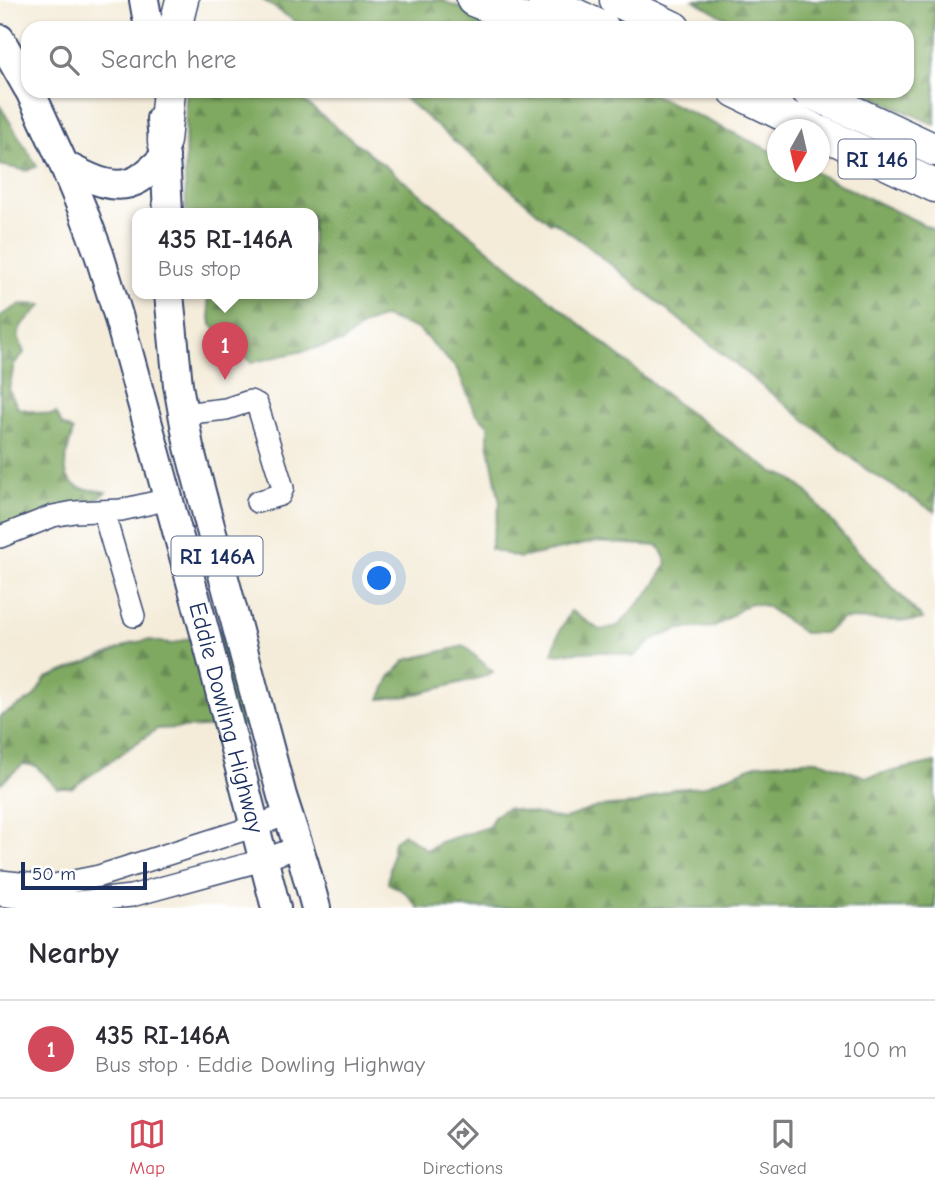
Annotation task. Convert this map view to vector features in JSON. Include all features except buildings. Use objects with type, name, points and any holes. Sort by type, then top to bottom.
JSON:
[{"type":"highway","points":[[177,21],[182,0]]},
{"type":"highway","points":[[473,0],[526,21]]},
{"type":"highway","points":[[544,0],[588,21]]},
{"type":"highway","points":[[616,0],[660,21]]},
{"type":"highway","points":[[645,0],[682,21]]},
{"type":"highway","points":[[164,149],[168,98]]},
{"type":"highway","points":[[735,98],[775,110]]},
{"type":"highway","name":"RI 146","points":[[749,98],[793,119]]},
{"type":"highway","name":"RI 146","points":[[823,98],[935,150]]},
{"type":"highway","name":"RI 146","points":[[830,137],[935,186]]},
{"type":"main road","points":[[144,0],[148,21]]},
{"type":"main road","name":"Eddie Dowling Highway","points":[[0,39],[21,76]]},
{"type":"main road","name":"Eddie Dowling Highway","points":[[33,98],[64,164],[111,290],[169,499],[276,908]]},
{"type":"main road","points":[[159,98],[168,208]]},
{"type":"main road","points":[[64,164],[94,180],[124,185],[146,174],[164,149]]},
{"type":"main road","name":"Eddie Dowling Highway","points":[[169,299],[182,414],[200,491],[316,908]]},
{"type":"street","points":[[182,414],[226,409],[250,401],[257,404],[283,488],[280,495],[257,502]]},
{"type":"street","points":[[0,537],[53,516],[74,512],[121,510],[169,499]]},
{"type":"street","points":[[103,512],[134,616]]},
{"type":"street","points":[[0,881],[49,886],[99,876],[288,814]]},
{"type":"street","points":[[0,895],[107,904],[263,860],[298,847]]},
{"type":"street","points":[[99,876],[107,904]]},
{"type":"green space","points":[[263,0],[441,0],[494,21],[294,21]]},
{"type":"green space","points":[[694,0],[935,0],[935,125],[876,98],[914,98],[914,21],[731,21]]},
{"type":"green space","points":[[186,98],[300,98],[680,406],[773,472],[788,477],[806,491],[851,544],[923,619],[843,619],[824,633],[804,633],[766,606],[750,603],[715,627],[680,629],[656,638],[633,657],[603,652],[552,654],[560,630],[571,611],[600,630],[618,626],[652,589],[667,563],[659,546],[594,542],[520,558],[490,549],[500,503],[488,442],[488,425],[475,412],[457,369],[418,329],[384,317],[363,325],[342,342],[251,363],[240,349],[211,325],[208,299],[318,299],[318,208],[186,208]]},
{"type":"green space","points":[[404,98],[661,98],[767,149],[767,182],[830,182],[830,180],[935,230],[935,512],[867,470],[584,243],[552,221],[550,223]]},
{"type":"green space","points":[[0,106],[37,166],[27,171],[0,165]]},
{"type":"green space","points":[[21,304],[42,305],[21,326],[18,336],[24,353],[14,364],[9,390],[18,408],[51,415],[56,413],[62,425],[73,431],[66,462],[67,476],[71,482],[81,488],[106,492],[93,502],[0,537],[0,316]]},
{"type":"green space","points":[[240,625],[249,725],[157,729],[72,788],[57,788],[36,766],[23,764],[0,784],[0,716],[33,698],[46,678],[132,643],[148,640],[171,644]]},
{"type":"green space","points":[[464,646],[493,672],[409,696],[380,699],[390,677],[406,660]]},
{"type":"green space","points":[[817,760],[866,777],[935,762],[935,908],[418,908],[406,893],[388,883],[394,841],[404,834],[427,850],[440,842],[489,827],[494,816],[507,808],[563,819],[597,807],[637,804],[673,789],[702,787],[758,764]]},
{"type":"place","name":"435 RI-146A","points":[[225,380]]}]
